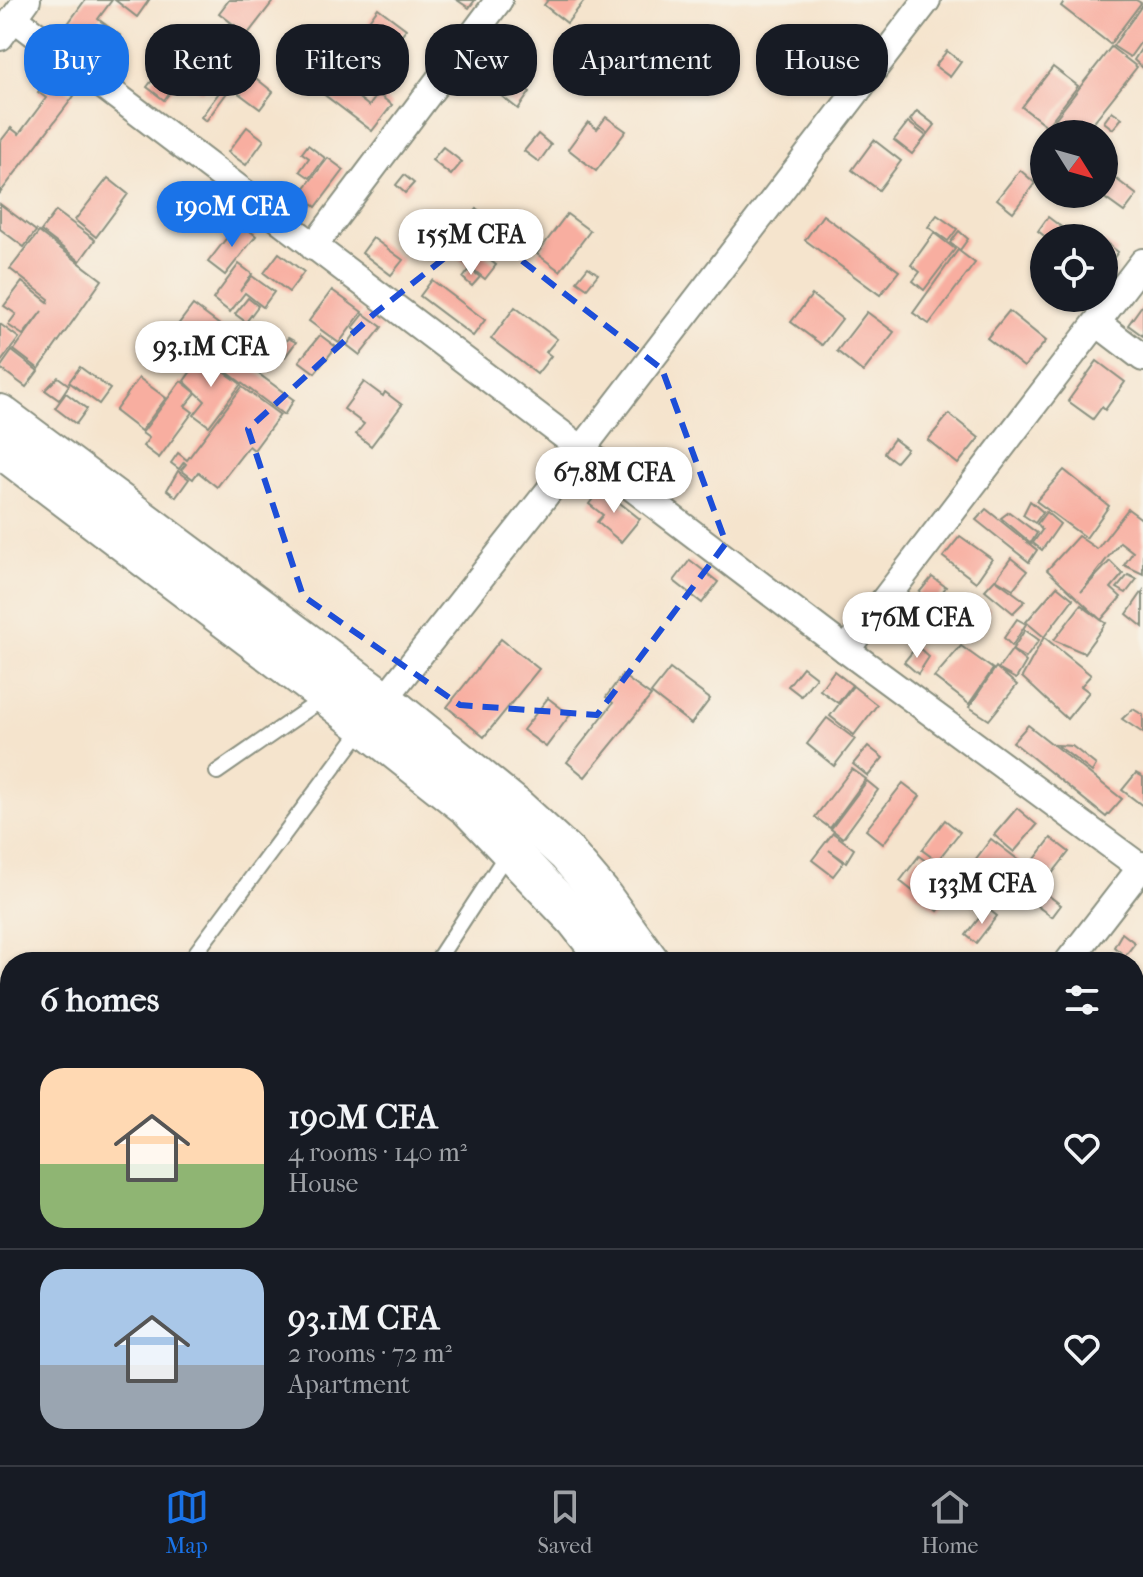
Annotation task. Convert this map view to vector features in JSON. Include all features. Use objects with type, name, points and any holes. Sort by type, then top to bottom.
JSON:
[{"type":"street","points":[[313,247],[499,0]]},
{"type":"street","points":[[375,712],[582,449],[927,0]]},
{"type":"street","points":[[14,18],[846,650],[1142,867],[1076,952]]},
{"type":"street","points":[[846,650],[1143,262]]},
{"type":"street","points":[[1097,323],[1143,358]]},
{"type":"street","points":[[0,414],[375,712],[517,808],[567,854],[643,952]]},
{"type":"street","points":[[0,448],[327,696],[375,712],[510,848],[601,952]]},
{"type":"lane","points":[[217,772],[327,696]]},
{"type":"lane","points":[[196,952],[375,712]]},
{"type":"lane","points":[[442,952],[510,848]]},
{"type":"highlighted area","points":[[481,229],[662,369],[726,543],[597,715],[460,705],[303,596],[248,429],[374,314]]},
{"type":"building","points":[[85,0],[112,0],[98,19],[105,24],[68,24]]},
{"type":"building","points":[[115,0],[149,0],[137,17]]},
{"type":"building","points":[[229,0],[274,0],[255,24],[233,24],[219,13]]},
{"type":"building","points":[[457,0],[475,0],[469,8]]},
{"type":"building","points":[[548,0],[585,0],[567,23],[544,5]]},
{"type":"building","points":[[1065,0],[1136,0],[1141,3],[1110,44],[1061,6]]},
{"type":"building","points":[[1143,4],[1143,39],[1130,57],[1113,46]]},
{"type":"building","points":[[378,8],[399,24],[371,24],[368,22]]},
{"type":"building","points":[[1143,46],[1143,68],[1134,60]]},
{"type":"building","points":[[1111,47],[1137,67],[1095,120],[1054,120]]},
{"type":"building","points":[[947,51],[961,62],[950,77],[935,66]]},
{"type":"building","points":[[1053,67],[1078,86],[1052,120],[1039,120],[1022,107]]},
{"type":"building","points":[[260,82],[273,92],[260,109],[242,96],[260,96]]},
{"type":"building","points":[[43,96],[74,96],[0,193],[0,142],[11,128],[19,134],[46,98]]},
{"type":"building","points":[[217,96],[225,96],[206,121],[201,117]]},
{"type":"building","points":[[326,96],[356,96],[369,106],[376,96],[381,96],[392,105],[372,131]]},
{"type":"building","points":[[501,96],[527,96],[518,109]]},
{"type":"building","points":[[917,111],[935,125],[928,134],[910,120]]},
{"type":"building","points":[[1112,111],[1122,118],[1118,123],[1118,120],[1105,120]]},
{"type":"building","points":[[606,117],[626,131],[596,171],[568,149],[588,122],[597,129]]},
{"type":"building","points":[[908,122],[926,136],[912,154],[894,140]]},
{"type":"building","points":[[247,127],[264,140],[246,165],[228,152]]},
{"type":"building","points":[[538,134],[551,145],[539,162],[524,151]]},
{"type":"building","points":[[874,140],[901,161],[879,190],[852,170]]},
{"type":"building","points":[[308,145],[325,158],[310,178],[300,171],[309,158],[302,153]]},
{"type":"building","points":[[443,147],[462,162],[451,175],[432,160]]},
{"type":"building","points":[[328,158],[344,170],[316,207],[300,194]]},
{"type":"building","points":[[1020,170],[1030,179],[1030,190],[1013,212],[997,199]]},
{"type":"building","points":[[404,175],[414,183],[405,193],[396,185]]},
{"type":"building","points":[[108,178],[128,194],[96,237],[75,220]]},
{"type":"building","points":[[1118,180],[1137,195],[1124,212],[1118,208]]},
{"type":"building","points":[[0,204],[36,231],[24,247],[0,229]]},
{"type":"building","points":[[477,209],[494,221],[484,236],[466,224]]},
{"type":"building","points":[[56,211],[95,240],[80,261],[41,231]]},
{"type":"building","points":[[567,214],[590,231],[560,271],[537,254]]},
{"type":"building","points":[[823,215],[899,271],[880,295],[805,240]]},
{"type":"building","points":[[937,215],[957,229],[948,241],[928,227]]},
{"type":"building","points":[[1048,217],[1057,224],[1043,224]]},
{"type":"building","points":[[239,222],[256,236],[225,275],[208,262]]},
{"type":"building","points":[[959,231],[968,239],[960,250],[950,243]]},
{"type":"building","points":[[39,232],[102,280],[39,369],[14,350],[42,311],[23,335],[8,325],[16,314],[4,306],[22,282],[48,302],[49,299],[10,269]]},
{"type":"building","points":[[934,233],[955,249],[924,290],[913,281],[920,272],[911,265]]},
{"type":"building","points":[[373,238],[403,260],[391,275],[362,253]]},
{"type":"building","points":[[466,241],[496,265],[485,279],[455,255]]},
{"type":"building","points":[[958,250],[975,263],[929,324],[913,313]]},
{"type":"building","points":[[279,253],[304,272],[289,292],[264,273]]},
{"type":"building","points":[[239,264],[252,274],[240,291],[252,276],[274,292],[263,307],[245,293],[230,312],[213,299]]},
{"type":"building","points":[[588,267],[598,274],[587,288],[577,281]]},
{"type":"building","points":[[470,269],[480,277],[472,286],[463,278]]},
{"type":"building","points":[[432,280],[485,320],[473,336],[420,296]]},
{"type":"building","points":[[332,290],[362,312],[339,343],[309,321]]},
{"type":"building","points":[[812,295],[842,319],[822,345],[791,322]]},
{"type":"building","points":[[248,298],[258,306],[246,322],[235,314]]},
{"type":"building","points":[[1143,304],[1143,336],[1128,325]]},
{"type":"building","points":[[193,305],[221,326],[201,351],[174,330]]},
{"type":"building","points":[[515,307],[557,339],[546,352],[551,356],[537,374],[491,339]]},
{"type":"building","points":[[1009,311],[1046,341],[1024,367],[987,338]]},
{"type":"building","points":[[867,312],[894,332],[863,372],[837,351]]},
{"type":"building","points":[[364,314],[382,327],[360,355],[347,345],[357,331],[353,328]]},
{"type":"building","points":[[0,324],[19,338],[0,363]]},
{"type":"building","points":[[320,335],[336,347],[315,373],[299,361]]},
{"type":"building","points":[[288,338],[296,342],[285,357],[278,352]]},
{"type":"building","points":[[213,340],[294,400],[284,415],[203,354]]},
{"type":"building","points":[[12,351],[38,371],[26,387],[0,368]]},
{"type":"building","points":[[202,356],[241,384],[209,426],[194,415],[205,401],[184,381]]},
{"type":"building","points":[[1097,361],[1125,382],[1105,410],[1102,407],[1093,419],[1068,401]]},
{"type":"building","points":[[80,367],[110,389],[99,404],[69,382]]},
{"type":"building","points":[[58,377],[69,385],[59,400],[45,390]]},
{"type":"building","points":[[139,378],[166,398],[141,431],[115,411]]},
{"type":"building","points":[[181,381],[196,393],[185,406],[193,412],[159,458],[143,446],[149,438],[142,433]]},
{"type":"building","points":[[364,382],[402,405],[371,446],[356,434],[364,424],[344,409]]},
{"type":"building","points":[[242,387],[280,415],[254,450],[249,446],[217,487],[198,472],[193,479],[181,470],[186,464],[184,462],[179,469],[171,463],[178,453],[187,460]]},
{"type":"building","points":[[66,393],[87,409],[76,424],[55,408]]},
{"type":"building","points":[[949,414],[979,438],[958,464],[928,440]]},
{"type":"building","points":[[894,439],[907,449],[896,462],[884,453]]},
{"type":"building","points":[[1064,470],[1109,506],[1086,538],[1036,501]]},
{"type":"building","points":[[178,471],[189,479],[176,497],[167,490]]},
{"type":"building","points":[[601,488],[640,519],[621,542],[597,522],[603,515],[589,504]]},
{"type":"building","points":[[1030,501],[1043,512],[1035,523],[1023,515]]},
{"type":"building","points":[[986,509],[1037,550],[1029,562],[976,520]]},
{"type":"building","points":[[1128,509],[1143,520],[1143,574],[1124,565],[1133,552],[1120,542],[1081,592],[1110,561],[1123,574],[1111,588],[1121,597],[1101,620],[1047,570],[1078,536],[1097,549]]},
{"type":"building","points":[[1009,512],[1037,533],[1031,543],[1001,518]]},
{"type":"building","points":[[1046,512],[1060,524],[1042,550],[1033,543],[1042,530],[1037,524]]},
{"type":"building","points":[[960,536],[992,559],[976,582],[943,557]]},
{"type":"building","points":[[1011,558],[1027,571],[1013,589],[996,579]]},
{"type":"building","points":[[690,560],[718,582],[702,603],[674,581]]},
{"type":"building","points":[[1128,575],[1137,579],[1126,593],[1117,588]]},
{"type":"building","points":[[932,577],[946,587],[926,614],[912,601]]},
{"type":"building","points":[[995,579],[1025,601],[1013,613],[985,590]]},
{"type":"building","points":[[1057,586],[1073,599],[1044,637],[1026,622]]},
{"type":"building","points":[[1143,591],[1143,627],[1127,614]]},
{"type":"building","points":[[975,600],[990,609],[972,635],[957,624]]},
{"type":"building","points":[[943,601],[961,615],[949,631],[929,615]]},
{"type":"building","points":[[1081,605],[1106,623],[1084,653],[1054,640]]},
{"type":"building","points":[[1017,619],[1026,624],[1012,646],[1004,638]]},
{"type":"building","points":[[1025,630],[1039,640],[1026,658],[1012,650]]},
{"type":"building","points":[[1044,637],[1091,675],[1081,686],[1089,692],[1067,719],[1022,677]]},
{"type":"building","points":[[501,639],[539,669],[484,737],[447,707]]},
{"type":"building","points":[[917,646],[929,657],[918,674],[904,662]]},
{"type":"building","points":[[961,646],[993,669],[969,704],[934,677]]},
{"type":"building","points":[[1012,650],[1026,662],[1016,679],[998,669]]},
{"type":"building","points":[[803,667],[816,677],[801,696],[788,686]]},
{"type":"building","points":[[996,667],[1017,685],[989,720],[969,707]]},
{"type":"building","points":[[670,669],[710,699],[691,724],[651,693]]},
{"type":"building","points":[[834,671],[852,685],[838,703],[820,690]]},
{"type":"building","points":[[622,675],[651,696],[585,777],[567,762],[613,703],[606,697]]},
{"type":"building","points":[[853,686],[877,705],[854,735],[830,716]]},
{"type":"building","points":[[548,698],[570,715],[546,747],[523,730]]},
{"type":"building","points":[[1133,709],[1143,715],[1143,733],[1122,719]]},
{"type":"building","points":[[827,718],[855,739],[834,766],[807,744]]},
{"type":"building","points":[[1028,725],[1122,799],[1106,817],[1013,742]]},
{"type":"building","points":[[1057,745],[1072,746],[1096,765],[1092,772]]},
{"type":"building","points":[[868,746],[883,758],[868,776],[853,764]]},
{"type":"building","points":[[852,769],[866,779],[830,828],[815,817]]},
{"type":"building","points":[[1136,773],[1143,777],[1143,806],[1122,790]]},
{"type":"building","points":[[867,781],[878,790],[843,838],[831,829]]},
{"type":"building","points":[[903,783],[920,796],[883,844],[866,830]]},
{"type":"building","points":[[1017,808],[1037,825],[1014,852],[994,835]]},
{"type":"building","points":[[945,820],[960,832],[937,861],[922,850]]},
{"type":"building","points":[[833,833],[854,849],[846,862],[829,850],[844,862],[833,876],[812,860]]},
{"type":"building","points":[[1051,838],[1069,852],[1040,889],[1061,905],[1052,917],[1013,888]]},
{"type":"building","points":[[991,839],[1020,861],[1015,868],[1020,872],[1010,886],[975,860]]},
{"type":"building","points":[[919,856],[958,885],[938,911],[900,881]]},
{"type":"building","points":[[987,908],[997,916],[976,943],[966,935]]},
{"type":"building","points":[[1122,933],[1135,943],[1128,952],[1120,952],[1114,947]]}]
